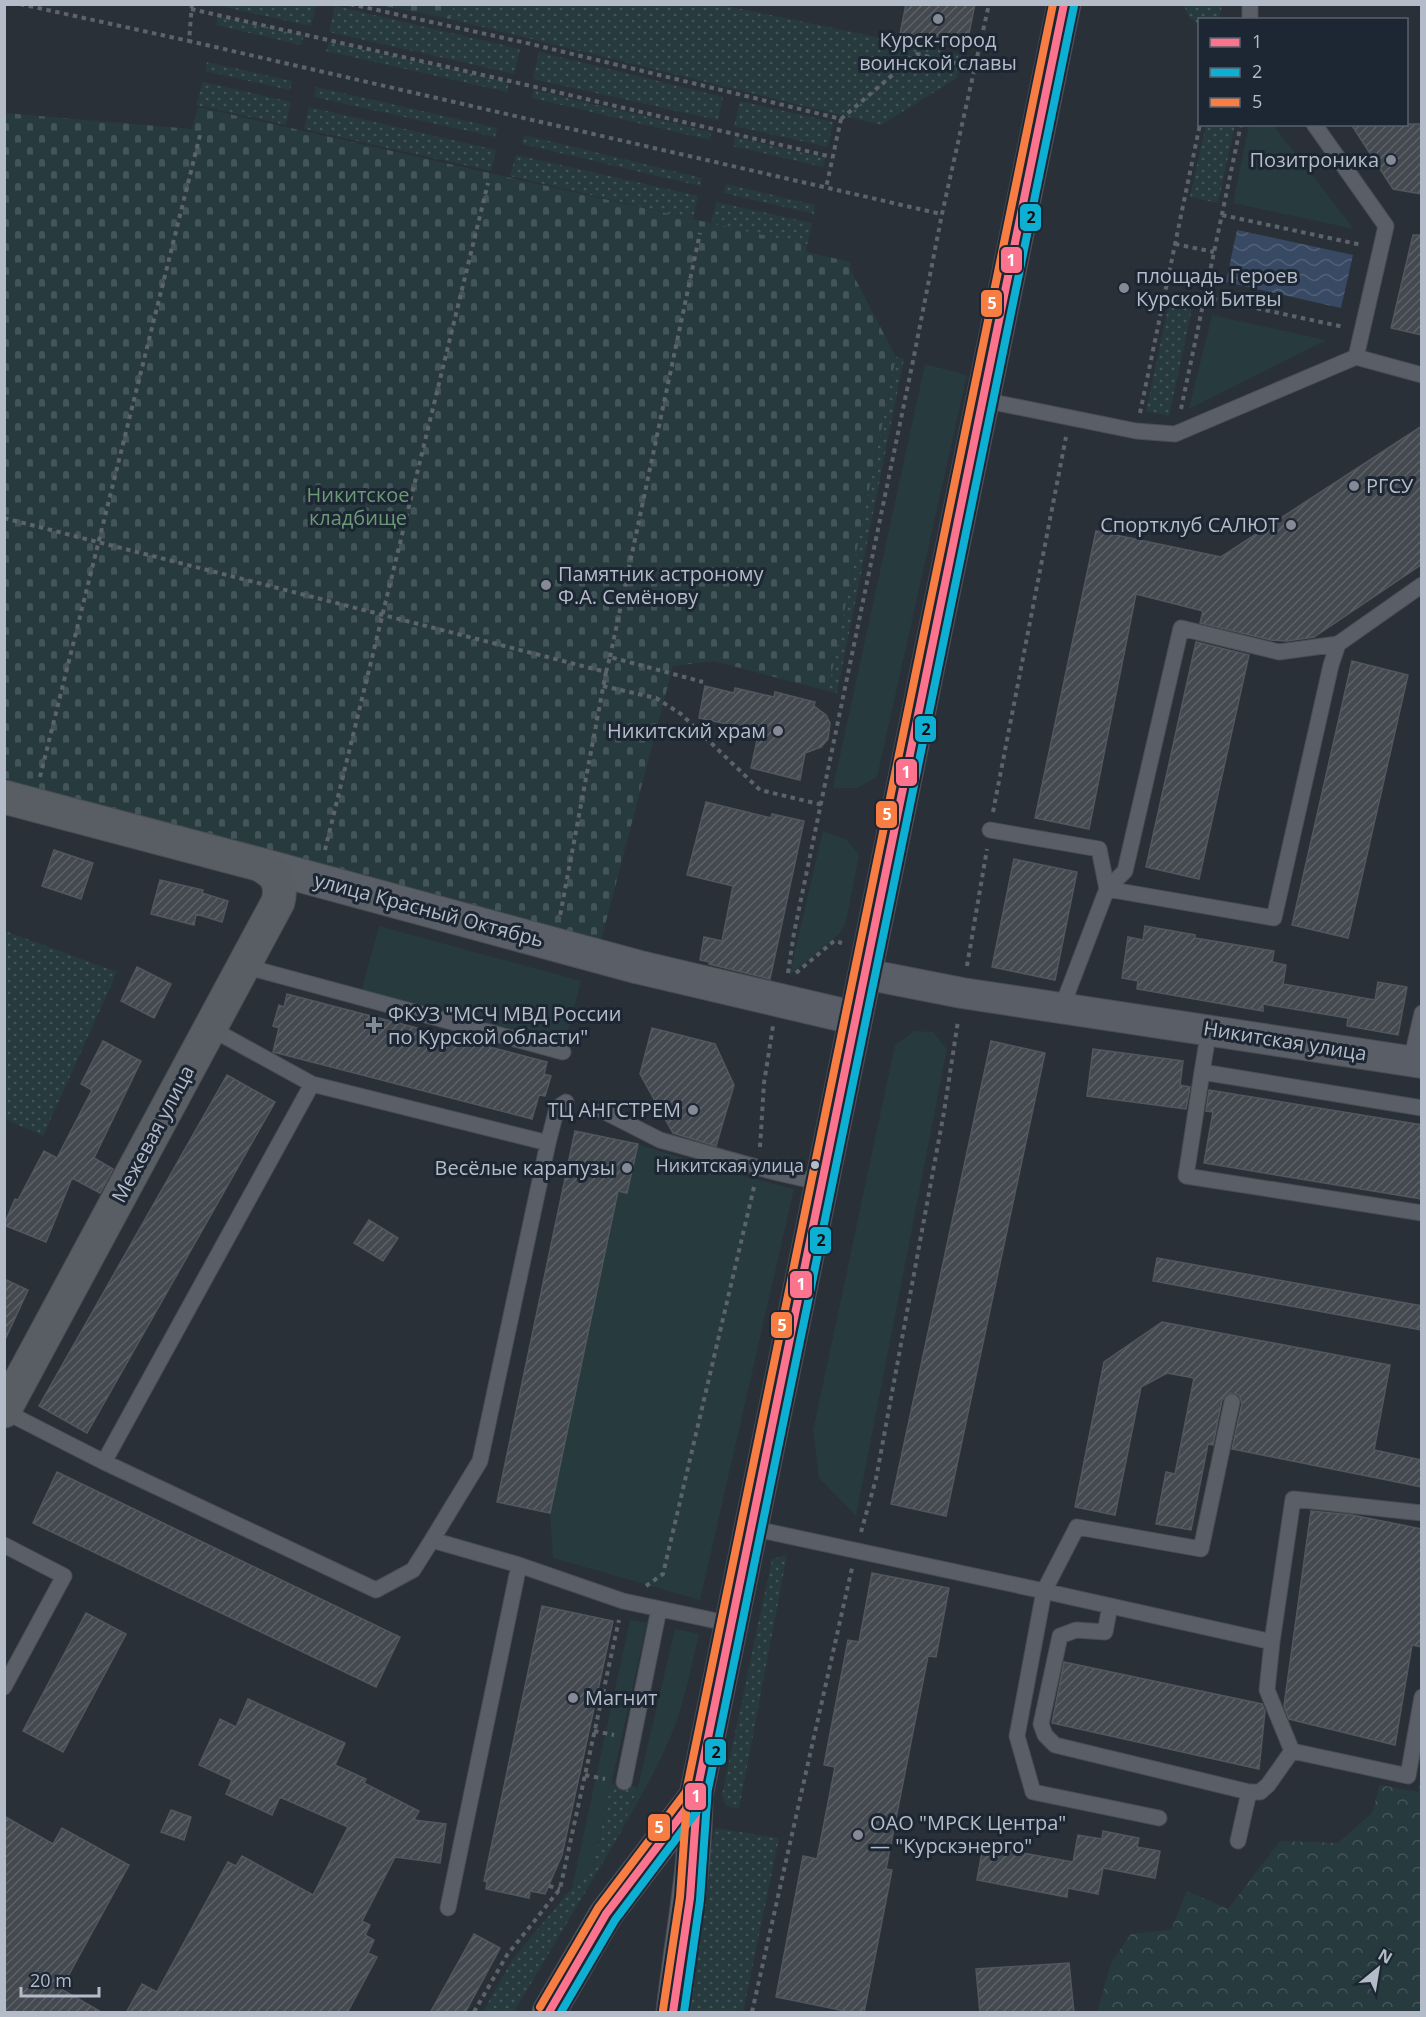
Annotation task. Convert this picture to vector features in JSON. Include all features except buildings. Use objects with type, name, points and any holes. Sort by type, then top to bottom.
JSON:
[{"type":"main road","points":[[673,2013],[690,1898],[696,1796],[1064,4]]},
{"type":"main road","name":"улица Красный Октябрь","points":[[4,797],[258,864]]},
{"type":"main road","name":"Межевая улица","points":[[4,1411],[279,902],[280,884],[276,876],[269,869],[258,864]]},
{"type":"main road","points":[[549,2013],[606,1914],[696,1796]]},
{"type":"street","name":"улица Красный Октябрь","points":[[258,864],[638,967],[783,991],[855,1018]]},
{"type":"street","name":"Никитская улица","points":[[865,974],[962,993],[1416,1062]]},
{"type":"lane","points":[[1315,126],[1386,226],[1356,357]]},
{"type":"lane","points":[[983,400],[1136,431],[1176,434],[1356,357],[1422,375]]},
{"type":"lane","points":[[1062,1007],[1107,889],[1125,871],[1181,628],[1280,652],[1338,644],[1422,585]]},
{"type":"lane","points":[[1107,889],[1274,918],[1331,665],[1338,644]]},
{"type":"lane","points":[[990,830],[1099,849],[1107,889]]},
{"type":"lane","points":[[244,966],[563,1052]]},
{"type":"lane","points":[[1416,1062],[1422,1012]]},
{"type":"lane","points":[[210,1028],[312,1084],[548,1143]]},
{"type":"lane","points":[[1209,1029],[1186,1176],[1422,1213]]},
{"type":"lane","points":[[1202,1072],[1422,1108]]},
{"type":"lane","points":[[104,1462],[312,1084]]},
{"type":"lane","points":[[4,1411],[104,1462],[376,1590],[413,1570],[480,1461],[548,1143],[557,1108],[566,1102]]},
{"type":"lane","points":[[603,1111],[660,1140],[822,1183]]},
{"type":"lane","points":[[1159,1818],[1034,1792],[1017,1736],[1044,1591],[1077,1527],[1201,1549],[1232,1402]]},
{"type":"lane","points":[[1293,1751],[1267,1690],[1293,1499],[1422,1513]]},
{"type":"lane","points":[[751,1528],[1272,1642]]},
{"type":"lane","points":[[432,1540],[519,1564],[623,1601],[731,1624]]},
{"type":"lane","points":[[4,1545],[64,1576],[4,1687]]},
{"type":"lane","points":[[448,1908],[519,1564]]},
{"type":"lane","points":[[1110,1606],[1105,1632],[1076,1630],[1060,1636],[1041,1725],[1045,1735],[1055,1745],[1249,1792],[1260,1792],[1268,1785],[1293,1751]]},
{"type":"lane","points":[[624,1782],[659,1609]]},
{"type":"lane","points":[[1293,1751],[1408,1776],[1422,1697]]},
{"type":"lane","points":[[1238,1841],[1249,1792]]},
{"type":"path","points":[[20,4],[942,214]]},
{"type":"path","points":[[350,4],[531,44],[841,119]]},
{"type":"path","points":[[759,1167],[764,1083],[773,1026],[783,991],[823,805],[942,214],[988,4]]},
{"type":"path","points":[[189,41],[191,7],[832,157]]},
{"type":"path","points":[[826,188],[841,119],[917,54],[974,67]]},
{"type":"path","points":[[1136,431],[1200,126]]},
{"type":"path","points":[[1176,434],[1241,126]]},
{"type":"path","points":[[40,778],[201,131]]},
{"type":"path","points":[[325,850],[488,183]]},
{"type":"path","points":[[1222,215],[1371,247]]},
{"type":"path","points":[[560,917],[603,686],[700,233]]},
{"type":"path","points":[[1175,244],[1214,252]]},
{"type":"path","points":[[1204,297],[1354,329]]},
{"type":"path","points":[[944,1112],[990,830],[1069,419]]},
{"type":"path","points":[[4,518],[606,672]]},
{"type":"path","points":[[610,657],[703,682]]},
{"type":"path","points":[[603,686],[656,698],[681,714],[760,789],[823,805]]},
{"type":"path","points":[[783,991],[834,941]]},
{"type":"path","points":[[549,1886],[560,1889]]},
{"type":"green space","points":[[221,4],[316,5],[311,26],[220,6]]},
{"type":"green space","points":[[380,5],[454,5],[450,19]]},
{"type":"green space","points":[[454,5],[722,5],[962,55],[957,78],[881,125],[450,19]]},
{"type":"green space","points":[[1184,5],[1222,5],[1219,18],[1198,18],[1198,24],[1188,16]]},
{"type":"green space","points":[[335,6],[520,49],[514,74],[329,32]]},
{"type":"green space","points":[[218,16],[304,35],[301,45],[216,25]]},
{"type":"green space","points":[[329,42],[509,82],[507,92],[326,51]]},
{"type":"green space","points":[[539,52],[723,97],[718,120],[533,79]]},
{"type":"green space","points":[[207,62],[292,81],[290,90],[205,71]]},
{"type":"green space","points":[[203,82],[291,102],[286,125],[196,105]]},
{"type":"green space","points":[[316,87],[497,128],[495,137],[314,97]]},
{"type":"green space","points":[[534,90],[711,132],[710,140],[532,98]]},
{"type":"green space","points":[[740,101],[833,122],[828,147],[734,126]]},
{"type":"green space","name":"Никитское кладбище","points":[[198,107],[807,245],[806,252],[851,262],[850,269],[896,357],[828,691],[714,661],[673,666],[600,944],[5,788],[4,113],[192,129]]},
{"type":"green space","points":[[309,107],[496,150],[491,171],[304,129]]},
{"type":"green space","points":[[1206,126],[1235,126],[1218,203],[1190,197]]},
{"type":"green space","points":[[1249,126],[1274,126],[1354,229],[1233,203]]},
{"type":"green space","points":[[524,135],[702,178],[700,186],[522,144]]},
{"type":"green space","points":[[735,137],[825,158],[823,167],[733,146]]},
{"type":"green space","points":[[516,155],[698,196],[693,219],[510,176]]},
{"type":"green space","points":[[726,184],[815,205],[814,214],[724,193]]},
{"type":"green space","points":[[716,202],[812,223],[807,245],[711,224]]},
{"type":"green space","points":[[1170,299],[1193,304],[1169,416],[1146,411]]},
{"type":"green space","points":[[1212,315],[1326,340],[1189,409]]},
{"type":"green space","points":[[896,357],[904,359],[837,693],[828,691]]},
{"type":"green space","points":[[925,364],[967,375],[877,777],[857,788],[833,788]]},
{"type":"green space","points":[[823,831],[847,840],[859,855],[846,922],[840,933],[789,976]]},
{"type":"green space","points":[[379,926],[581,981],[563,1052],[360,996]]},
{"type":"green space","points":[[5,931],[117,972],[43,1136],[5,1119]]},
{"type":"green space","points":[[914,1031],[933,1032],[947,1049],[856,1516],[819,1478],[813,1431],[895,1045]]},
{"type":"green space","points":[[629,1142],[794,1189],[700,1600],[553,1558],[550,1513]]},
{"type":"green space","points":[[787,1555],[739,1809],[726,1806],[722,1795],[772,1559]]},
{"type":"green space","points":[[630,1620],[647,1623],[593,1866],[572,1888]]},
{"type":"green space","points":[[675,1629],[699,1634],[686,1690],[676,1723],[664,1750],[622,1830],[638,1787]]},
{"type":"green space","points":[[1421,1780],[1421,2012],[1097,2012],[1112,1961],[1131,1934],[1171,1930],[1187,1891],[1228,1909],[1280,1841],[1338,1843],[1372,1813],[1380,1785],[1418,1792]]},
{"type":"green space","points":[[611,1783],[638,1787],[622,1830],[514,2012],[483,2012],[512,1960],[593,1866]]},
{"type":"green space","points":[[715,1828],[779,1838],[743,2012],[686,2012],[697,1926]]},
{"type":"water","points":[[1237,230],[1353,255],[1341,308],[1226,282]]},
{"type":"transit line","name":"5","points":[[540,2007],[598,1908],[686,1792],[1053,4]]},
{"type":"transit line","name":"1","points":[[549,2012],[606,1914],[696,1796],[1064,4]]},
{"type":"transit line","name":"2","points":[[561,2012],[615,1920],[706,1799],[1074,6]]},
{"type":"transit line","name":"5","points":[[663,2010],[680,1897],[688,1785]]},
{"type":"transit line","name":"1","points":[[673,2012],[690,1898],[698,1786]]},
{"type":"transit line","name":"2","points":[[684,2012],[700,1900],[708,1787]]},
{"type":"place","name":"Курск-город воинской славы","points":[[938,19]]},
{"type":"place","name":"Позитроника","points":[[1391,160]]},
{"type":"place","name":"площадь Героев Курской Битвы","points":[[1124,288]]},
{"type":"place","name":"РГСУ","points":[[1354,486]]},
{"type":"place","name":"Спортклуб САЛЮТ","points":[[1291,525]]},
{"type":"place","name":"Памятник астроному Ф.А. Семёнову","points":[[546,585]]},
{"type":"place","name":"Никитский храм","points":[[778,731]]},
{"type":"place","name":"ФКУЗ \"МСЧ МВД России по Курской области\"","points":[[374,1025]]},
{"type":"place","name":"ТЦ АНГСТРЕМ","points":[[693,1110]]},
{"type":"place","name":"Никитская улица","points":[[815,1165]]},
{"type":"place","name":"Весёлые карапузы","points":[[627,1168]]},
{"type":"place","name":"Магнит","points":[[573,1698]]},
{"type":"place","name":"ОАО \"МРСК Центра\" — \"Курскэнерго\"","points":[[858,1835]]}]
